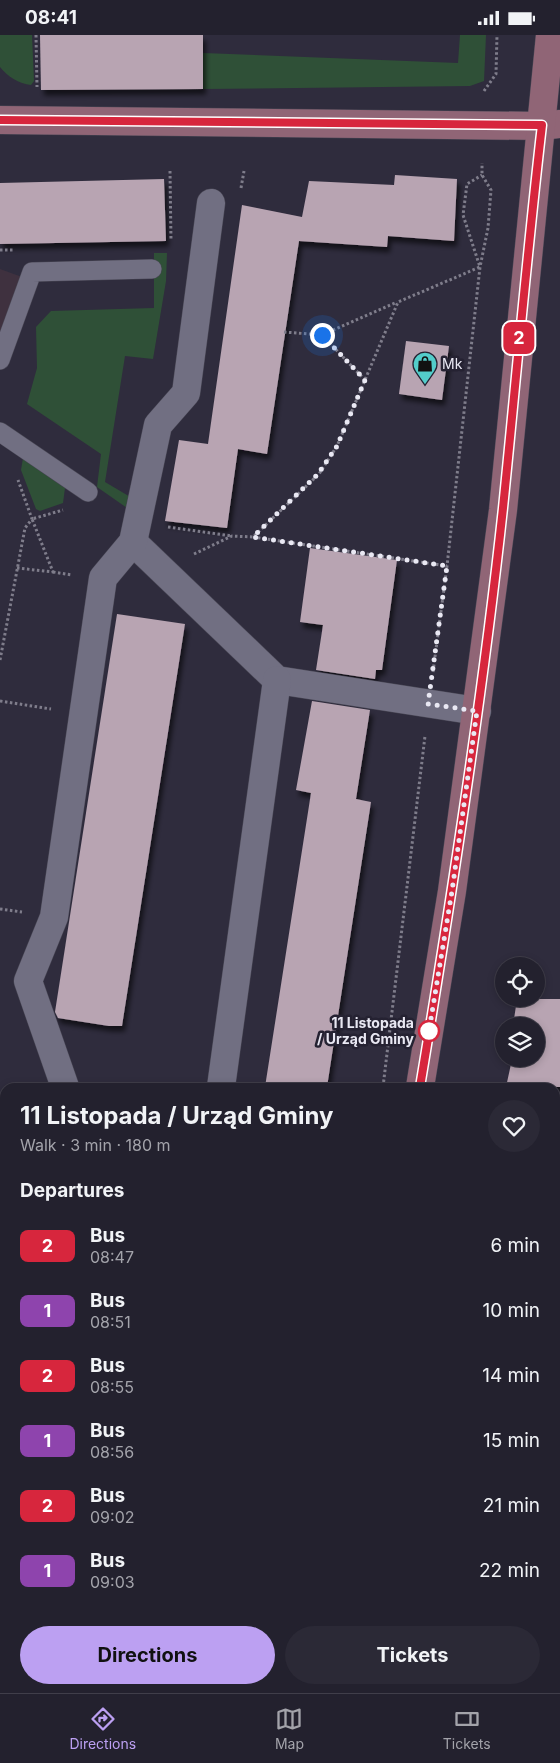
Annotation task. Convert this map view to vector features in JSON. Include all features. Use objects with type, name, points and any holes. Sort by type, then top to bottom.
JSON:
[{"type":"street","points":[[421,1083],[452,891],[477,711],[502,510],[529,230],[551,125],[550,35]]},
{"type":"street","points":[[0,120],[551,125]]},
{"type":"street","points":[[63,1083],[28,981],[54,917],[103,578],[133,542],[158,425],[186,393],[212,203]]},
{"type":"street","points":[[133,542],[277,680],[477,711]]},
{"type":"street","points":[[222,1083],[277,680]]},
{"type":"lane","points":[[0,360],[32,272],[152,269]]},
{"type":"lane","points":[[0,432],[88,491]]},
{"type":"path","points":[[36,35],[37,94]]},
{"type":"path","points":[[484,91],[496,74],[497,35]]},
{"type":"path","points":[[383,1083],[428,704],[447,566],[480,267],[488,228],[491,190],[482,175],[482,163]]},
{"type":"path","points":[[170,171],[171,245]]},
{"type":"path","points":[[480,267],[463,215],[467,183],[482,175]]},
{"type":"path","points":[[0,250],[19,250]]},
{"type":"path","points":[[284,332],[322,335],[480,267]]},
{"type":"path","points":[[253,537],[318,474],[337,446],[398,301]]},
{"type":"path","points":[[322,335],[365,380]]},
{"type":"path","points":[[0,432],[53,572],[17,568]]},
{"type":"path","points":[[0,660],[25,528],[32,519]]},
{"type":"path","points":[[162,569],[232,536],[253,537],[447,566]]},
{"type":"path","points":[[0,701],[83,715]]},
{"type":"shaded area","points":[[0,269],[22,277],[0,341]]},
{"type":"green space","points":[[0,35],[32,35],[34,81],[31,85],[14,79],[0,67]]},
{"type":"green space","points":[[460,35],[486,35],[484,81],[470,86],[203,89],[203,53],[458,63]]},
{"type":"green space","points":[[154,253],[167,253],[166,281],[153,359],[125,356],[105,482],[132,498],[130,510],[97,487],[101,454],[27,404],[37,368],[36,327],[51,311],[154,308]]},
{"type":"green space","points":[[23,458],[65,488],[63,503],[40,511],[36,509],[21,470]]},
{"type":"building","points":[[40,35],[203,35],[203,89],[41,90]]},
{"type":"building","points":[[395,175],[457,179],[454,241],[388,236],[387,247],[299,241],[267,454],[238,449],[227,528],[165,521],[179,440],[208,444],[242,205],[302,217],[309,181],[394,185]]},
{"type":"building","points":[[164,179],[166,241],[0,244],[0,183]]},
{"type":"building","points":[[406,341],[449,346],[442,400],[399,394]]},
{"type":"building","points":[[310,548],[397,560],[382,670],[376,670],[375,679],[316,670],[323,625],[300,622]]},
{"type":"building","points":[[117,614],[185,624],[122,1026],[109,1026],[58,1018],[55,1012]]},
{"type":"building","points":[[312,701],[370,710],[356,799],[371,802],[328,1083],[266,1083],[311,793],[296,790]]},
{"type":"building","points":[[545,999],[560,999],[560,1083],[507,1083],[510,1067],[545,1067],[545,1017],[514,1017],[516,1007],[545,1007]]},
{"type":"bus line","name":"2","points":[[0,120],[251,124],[542,125],[529,230],[502,510],[477,711],[452,891],[421,1083]]},
{"type":"place","name":"Mk","points":[[425,385]]},
{"type":"place","name":"11 Listopada / Urząd Gminy","points":[[429,1031]]},
{"type":"route","points":[[322,335],[365,380],[337,446],[318,474],[253,537],[447,566],[428,704],[477,711],[452,891],[429,1031]]}]
